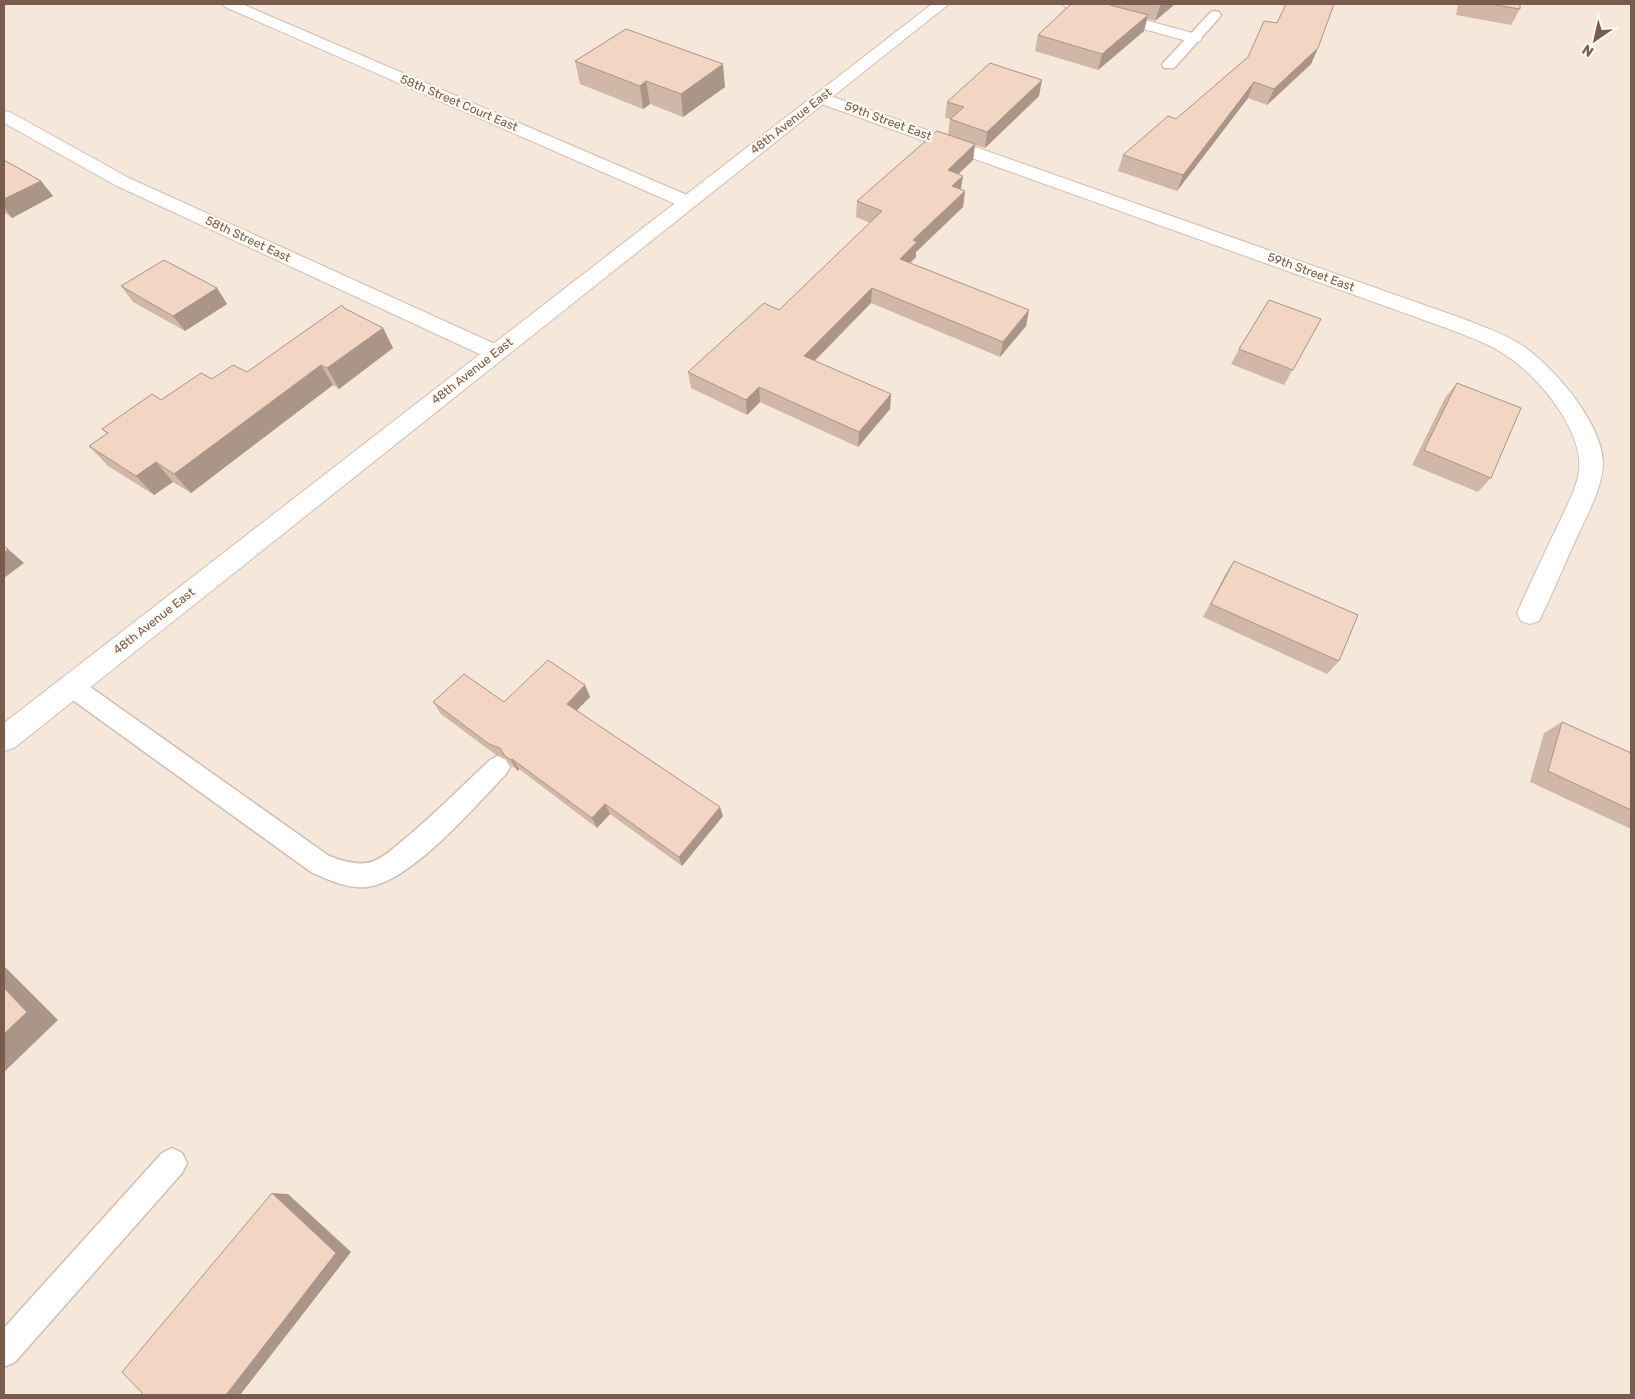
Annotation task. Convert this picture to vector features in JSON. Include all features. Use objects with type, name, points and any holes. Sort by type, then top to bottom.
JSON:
[{"type":"street","name":"58th Street Court East","points":[[230,4],[687,202]]},
{"type":"street","name":"48th Avenue East","points":[[4,739],[941,4]]},
{"type":"street","points":[[1070,4],[1194,38]]},
{"type":"street","name":"59th Street East","points":[[822,98],[1429,314],[1502,344],[1530,361],[1552,386],[1574,417],[1589,446],[1592,467],[1587,487],[1530,613]]},
{"type":"street","name":"58th Street East","points":[[4,116],[123,182],[496,353]]},
{"type":"lane","points":[[1169,65],[1215,15]]},
{"type":"lane","points":[[71,686],[320,864],[347,875],[373,874],[402,859],[498,766]]},
{"type":"lane","points":[[4,1351],[172,1163]]},
{"type":"shaded area","points":[[4,4],[1631,4],[1631,1395],[4,1395]]},
{"type":"building","points":[[1071,4],[1106,4],[1148,15],[1102,54],[1038,35]]},
{"type":"building","points":[[1286,4],[1334,4],[1318,48],[1274,89],[1254,82],[1183,175],[1123,155],[1168,116],[1176,119],[1248,57],[1264,21],[1277,23]]},
{"type":"building","points":[[1489,4],[1520,4],[1520,9]]},
{"type":"building","points":[[626,29],[723,64],[681,94],[646,81],[640,86],[575,61]]},
{"type":"building","points":[[990,63],[1042,80],[987,132],[950,119],[964,107],[947,102]]},
{"type":"building","points":[[937,131],[975,144],[948,170],[963,176],[952,186],[965,191],[913,240],[917,242],[900,259],[1029,310],[1003,342],[872,288],[804,356],[891,394],[859,432],[759,387],[746,400],[688,372],[764,303],[779,310],[882,211],[857,201]]},
{"type":"building","points":[[4,160],[41,181],[4,199]]},
{"type":"building","points":[[164,260],[217,288],[173,316],[121,286]]},
{"type":"building","points":[[1269,300],[1321,319],[1293,370],[1239,349]]},
{"type":"building","points":[[342,305],[344,308],[383,328],[327,368],[321,365],[174,474],[156,462],[136,476],[89,446],[108,433],[102,429],[152,394],[161,400],[201,373],[212,379],[233,365],[247,372]]},
{"type":"building","points":[[1457,383],[1521,408],[1491,478],[1424,450]]},
{"type":"building","points":[[1234,561],[1358,615],[1339,661],[1211,604]]},
{"type":"building","points":[[548,660],[585,685],[567,704],[720,807],[679,857],[605,804],[592,818],[512,759],[505,756],[500,748],[489,744],[433,702],[464,674],[504,702]]},
{"type":"building","points":[[1562,722],[1631,753],[1631,810],[1548,771]]},
{"type":"building","points":[[4,988],[27,1012],[4,1034]]},
{"type":"building","points":[[272,1193],[336,1253],[226,1395],[144,1395],[122,1372]]}]
